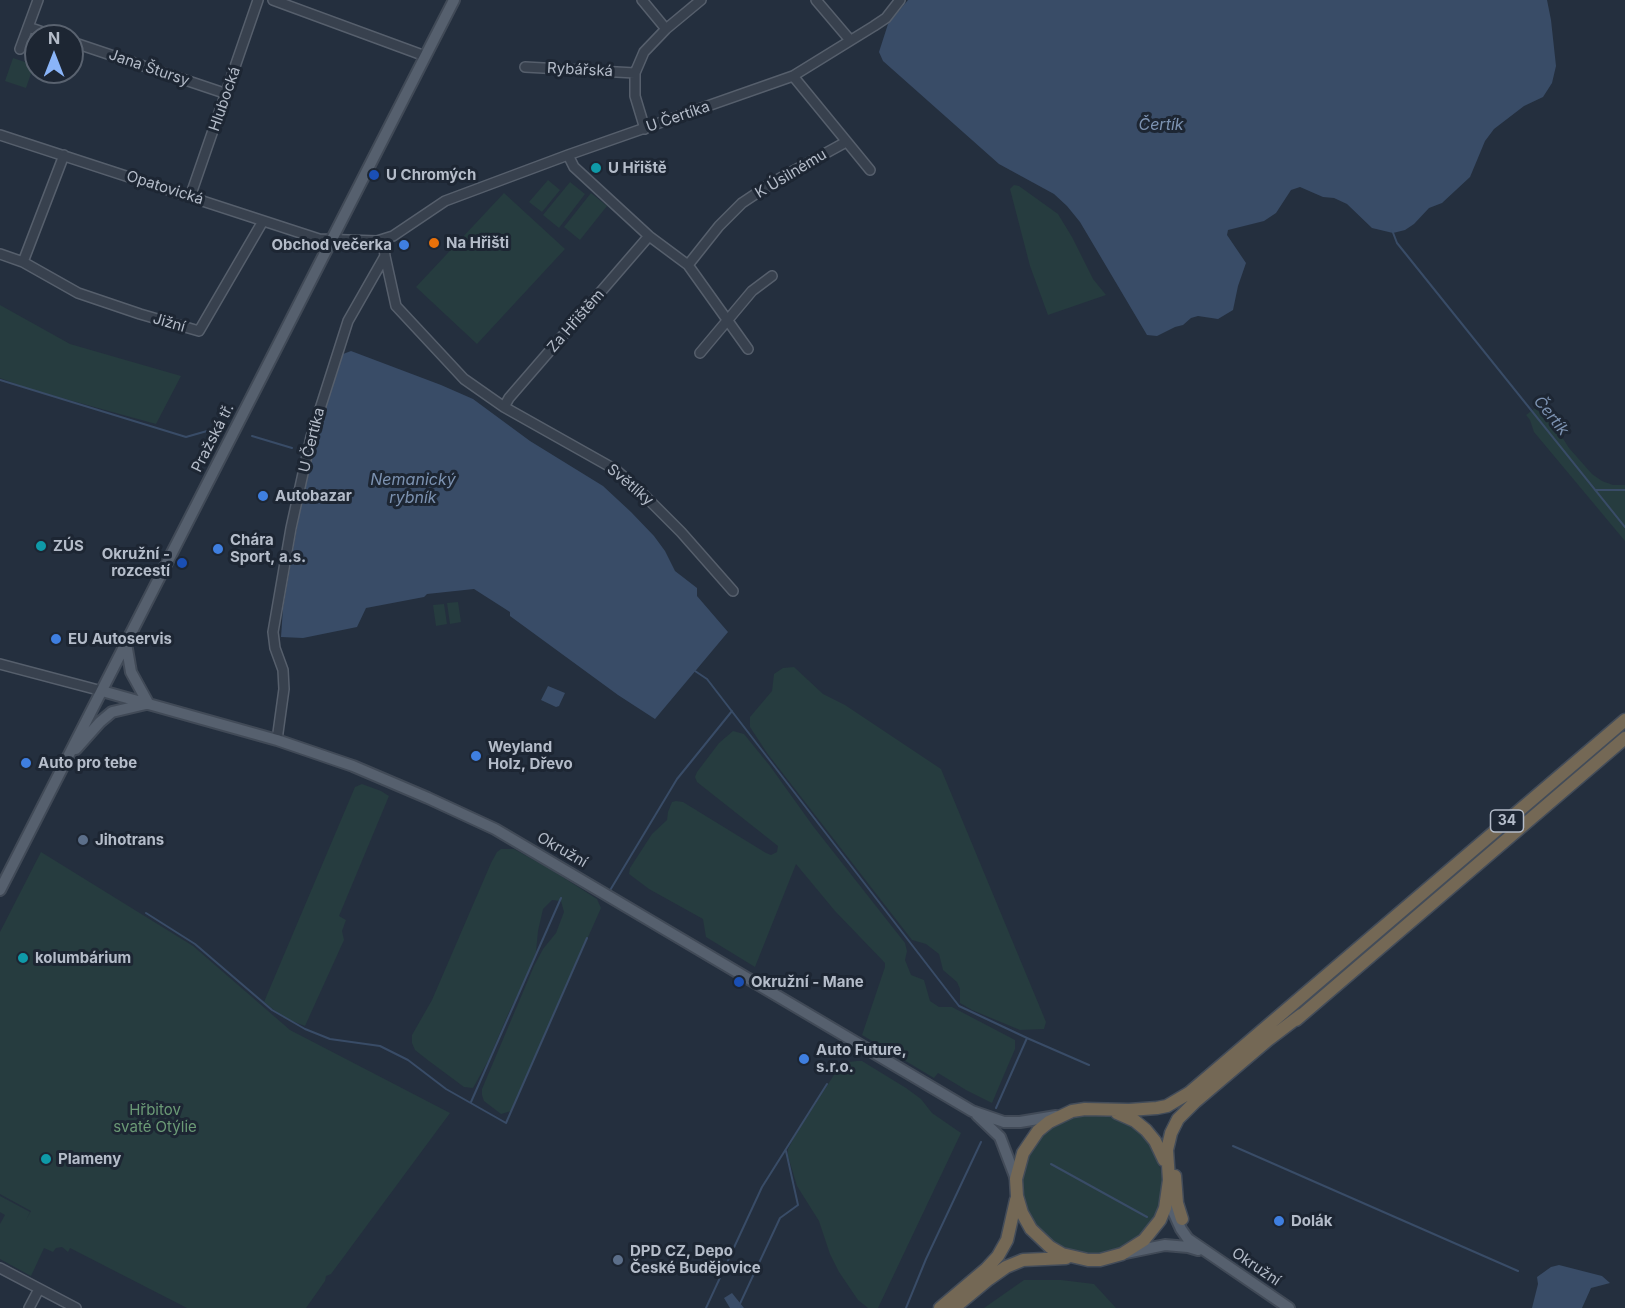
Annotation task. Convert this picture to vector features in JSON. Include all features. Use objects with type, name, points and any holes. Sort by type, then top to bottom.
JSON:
[{"type":"highway","name":"34","points":[[1075,1258],[1056,1251],[1040,1239],[1022,1213],[1017,1196],[1016,1179],[1023,1153],[1030,1141],[1044,1126],[1060,1115],[1085,1109],[1110,1110],[1167,1106],[1189,1093],[1625,720]]},
{"type":"highway","name":"34","points":[[1300,1015],[1625,738]]},
{"type":"highway","points":[[1166,1166],[1169,1139],[1175,1124],[1184,1112],[1300,1015]]},
{"type":"highway","points":[[1182,1219],[1177,1203],[1174,1162],[1177,1139],[1183,1125],[1212,1095],[1268,1047],[1300,1015]]},
{"type":"highway","name":"34","points":[[954,1308],[1006,1267],[1023,1260],[1075,1258],[1100,1260],[1122,1254],[1144,1240],[1153,1231],[1165,1208],[1167,1198],[1168,1180],[1162,1153],[1146,1130],[1135,1121],[1110,1110]]},
{"type":"highway","name":"34","points":[[940,1308],[998,1256],[1007,1240],[1017,1196]]},
{"type":"main road","name":"Pražská tř.","points":[[0,890],[454,0]]},
{"type":"main road","points":[[67,761],[112,712],[148,703],[131,672],[126,643]]},
{"type":"main road","name":"Okružní","points":[[102,691],[277,740],[353,766],[495,829],[972,1111],[1004,1122],[1020,1122],[1060,1115]]},
{"type":"main road","name":"Okružní","points":[[972,1111],[1000,1137],[1016,1179]]},
{"type":"main road","name":"Okružní","points":[[1167,1198],[1188,1239],[1289,1308]]},
{"type":"main road","points":[[1182,1219],[1193,1236],[1233,1269]]},
{"type":"main road","name":"Okružní","points":[[1122,1254],[1165,1245],[1188,1247],[1206,1252]]},
{"type":"street","points":[[29,24],[38,0]]},
{"type":"street","name":"Hlubocká","points":[[190,197],[258,0]]},
{"type":"street","points":[[273,0],[425,56]]},
{"type":"street","points":[[642,0],[666,29]]},
{"type":"street","name":"Rybářská","points":[[645,129],[635,96],[635,73],[644,52],[666,29],[701,0]]},
{"type":"street","points":[[816,0],[850,40]]},
{"type":"street","name":"U Čertíka","points":[[383,240],[445,201],[793,76],[886,18],[900,0]]},
{"type":"street","points":[[20,49],[24,38]]},
{"type":"street","name":"Jana Štursy","points":[[84,46],[227,94]]},
{"type":"street","name":"Rybářská","points":[[525,68],[635,73]]},
{"type":"street","points":[[793,76],[870,170]]},
{"type":"street","name":"Opatovická","points":[[0,135],[320,239],[367,242],[383,240]]},
{"type":"street","name":"K Úsilnému","points":[[688,265],[719,226],[742,203],[775,180],[846,142]]},
{"type":"street","points":[[23,262],[64,155]]},
{"type":"street","points":[[568,155],[573,166],[649,236],[688,265],[748,349]]},
{"type":"street","name":"Jižní","points":[[0,254],[23,262],[78,293],[199,332],[263,221]]},
{"type":"street","name":"Za Hřištěm","points":[[504,407],[649,236]]},
{"type":"street","points":[[383,240],[396,306],[464,379],[504,407]]},
{"type":"street","name":"U Čertíka","points":[[277,740],[284,689],[284,670],[275,648],[273,632],[291,528],[309,446],[333,363],[348,321],[385,256]]},
{"type":"street","points":[[700,353],[752,291],[772,276]]},
{"type":"street","name":"Světlíky","points":[[504,407],[616,470],[640,490],[681,532],[733,591]]},
{"type":"street","points":[[0,664],[102,691]]},
{"type":"street","points":[[0,1268],[76,1308]]},
{"type":"street","points":[[29,1308],[39,1289]]},
{"type":"green space","points":[[13,58],[24,62],[26,88],[5,81]]},
{"type":"green space","points":[[548,180],[560,190],[542,212],[529,202]]},
{"type":"green space","points":[[570,182],[585,194],[559,228],[543,215]]},
{"type":"green space","points":[[1014,185],[1019,186],[1058,214],[1093,279],[1106,295],[1048,315],[1030,266],[1010,189]]},
{"type":"green space","points":[[504,193],[565,249],[477,344],[416,287]]},
{"type":"green space","points":[[591,193],[607,206],[580,240],[564,227]]},
{"type":"green space","points":[[0,305],[70,344],[181,376],[156,424],[29,389],[0,378]]},
{"type":"green space","points":[[1535,408],[1555,426],[1569,448],[1592,474],[1613,485],[1625,485],[1625,541],[1534,432],[1526,415]]},
{"type":"green space","points":[[458,602],[461,622],[450,624],[447,603]]},
{"type":"green space","points":[[444,604],[447,624],[436,626],[433,605]]},
{"type":"green space","points":[[794,667],[823,694],[845,705],[941,769],[1046,1022],[1044,1029],[1020,1030],[960,1003],[960,989],[957,982],[943,970],[939,954],[926,944],[912,940],[767,753],[750,727],[750,717],[772,691],[774,674],[783,668]]},
{"type":"green space","points":[[733,731],[744,734],[770,766],[813,826],[905,943],[907,951],[905,960],[911,975],[924,980],[930,1001],[939,1007],[952,1007],[1015,1040],[1015,1049],[992,1103],[938,1073],[934,1078],[862,1035],[885,963],[835,911],[796,864],[755,967],[706,937],[703,919],[649,889],[629,874],[630,868],[652,834],[667,820],[672,802],[676,801],[683,802],[766,853],[771,855],[777,852],[778,846],[697,782],[695,777],[719,743]]},
{"type":"green space","points":[[362,784],[389,796],[339,916],[346,920],[342,931],[344,940],[305,1026],[284,1018],[264,1002],[355,787]]},
{"type":"green space","points":[[501,849],[514,849],[550,869],[597,899],[601,908],[511,1111],[501,1114],[484,1101],[482,1089],[534,966],[543,949],[556,933],[564,912],[561,901],[552,900],[543,909],[536,952],[527,976],[473,1088],[464,1087],[415,1050],[412,1035],[432,1000],[491,863]]},
{"type":"green space","name":"Hřbitov svaté Otýlie","points":[[41,852],[193,946],[290,1030],[450,1113],[331,1274],[326,1276],[325,1281],[306,1308],[187,1308],[70,1248],[68,1252],[62,1247],[56,1248],[53,1252],[44,1248],[31,1276],[0,1259],[0,1224],[5,1215],[0,1212],[0,1196],[30,1212],[26,1220],[31,1211],[0,1194],[0,932]]},
{"type":"green space","points":[[862,1061],[906,1088],[921,1099],[932,1113],[961,1133],[878,1308],[868,1308],[858,1300],[839,1272],[830,1254],[819,1221],[797,1186],[788,1156],[788,1149],[795,1136],[839,1067],[849,1062]]},
{"type":"green space","points":[[1092,1114],[1119,1120],[1131,1126],[1141,1135],[1150,1145],[1156,1157],[1162,1184],[1156,1211],[1150,1223],[1141,1233],[1131,1242],[1119,1248],[1092,1254],[1065,1248],[1053,1242],[1043,1233],[1034,1223],[1028,1211],[1022,1184],[1028,1157],[1034,1145],[1043,1135],[1053,1126],[1065,1120]]},
{"type":"green space","points":[[1024,1280],[1061,1280],[1094,1284],[1116,1308],[984,1308]]},
{"type":"water","name":"Čertík","points":[[908,0],[1547,0],[1556,66],[1552,83],[1543,97],[1524,106],[1494,129],[1485,141],[1470,177],[1442,203],[1429,208],[1405,230],[1393,233],[1372,228],[1347,204],[1300,187],[1291,190],[1276,213],[1264,221],[1228,230],[1227,235],[1246,263],[1233,310],[1218,319],[1198,316],[1157,336],[1147,335],[1080,222],[1067,206],[1054,194],[999,164],[883,61],[879,52],[888,24]]},
{"type":"water","name":"Nemanický rybník","points":[[351,351],[473,399],[530,441],[603,486],[654,536],[675,571],[697,588],[697,596],[728,632],[655,719],[618,695],[510,616],[510,612],[474,589],[427,594],[424,597],[366,608],[357,627],[303,638],[281,637],[283,608],[299,515],[321,412],[335,367],[343,354]]},
{"type":"water","points":[[548,686],[565,693],[559,706],[556,707],[541,700]]},
{"type":"water","points":[[1559,1265],[1602,1276],[1610,1283],[1591,1288],[1582,1308],[1532,1308],[1538,1284],[1537,1277],[1551,1267]]},
{"type":"water","points":[[732,1293],[744,1308],[730,1308],[724,1298]]},
{"type":"waterway","name":"Čertík","points":[[1392,230],[1397,243],[1625,527]]},
{"type":"waterway","points":[[0,380],[186,437],[221,427]]},
{"type":"waterway","points":[[252,436],[292,448]]},
{"type":"waterway","points":[[1595,490],[1625,490]]},
{"type":"waterway","points":[[695,671],[707,679],[959,1006],[1027,1038],[996,1108]]},
{"type":"waterway","points":[[609,892],[677,779],[732,711]]},
{"type":"waterway","points":[[471,1102],[561,898]]},
{"type":"waterway","points":[[146,913],[195,944],[272,1010],[305,1029],[330,1039],[380,1046],[408,1060],[446,1089],[506,1123],[587,938]]},
{"type":"waterway","points":[[1027,1038],[1089,1065]]},
{"type":"waterway","points":[[706,1308],[762,1187],[827,1084]]},
{"type":"waterway","points":[[906,1308],[926,1259],[981,1142]]},
{"type":"waterway","points":[[1233,1146],[1518,1271]]},
{"type":"waterway","points":[[738,1308],[780,1218],[798,1205],[786,1151]]},
{"type":"waterway","points":[[1051,1164],[1147,1217]]},
{"type":"place","name":"U Hřiště","points":[[596,168]]},
{"type":"place","name":"U Chromých","points":[[374,175]]},
{"type":"place","name":"Na Hřišti","points":[[434,243]]},
{"type":"place","name":"Obchod večerka","points":[[404,245]]},
{"type":"place","name":"Autobazar","points":[[263,496]]},
{"type":"place","name":"ZÚS","points":[[41,546]]},
{"type":"place","name":"Chára Sport, a.s.","points":[[218,549]]},
{"type":"place","name":"Okružní - rozcestí","points":[[182,563]]},
{"type":"place","name":"EU Autoservis","points":[[56,639]]},
{"type":"place","name":"Weyland Holz, Dřevo","points":[[476,756]]},
{"type":"place","name":"Auto pro tebe","points":[[26,763]]},
{"type":"place","name":"Jihotrans","points":[[83,840]]},
{"type":"place","name":"kolumbárium","points":[[23,958]]},
{"type":"place","name":"Okružní - Mane","points":[[739,982]]},
{"type":"place","name":"Auto Future, s.r.o.","points":[[804,1059]]},
{"type":"place","name":"Plameny","points":[[46,1159]]},
{"type":"place","name":"Dolák","points":[[1279,1221]]},
{"type":"place","name":"DPD CZ, Depo České Budějovice","points":[[618,1260]]}]
